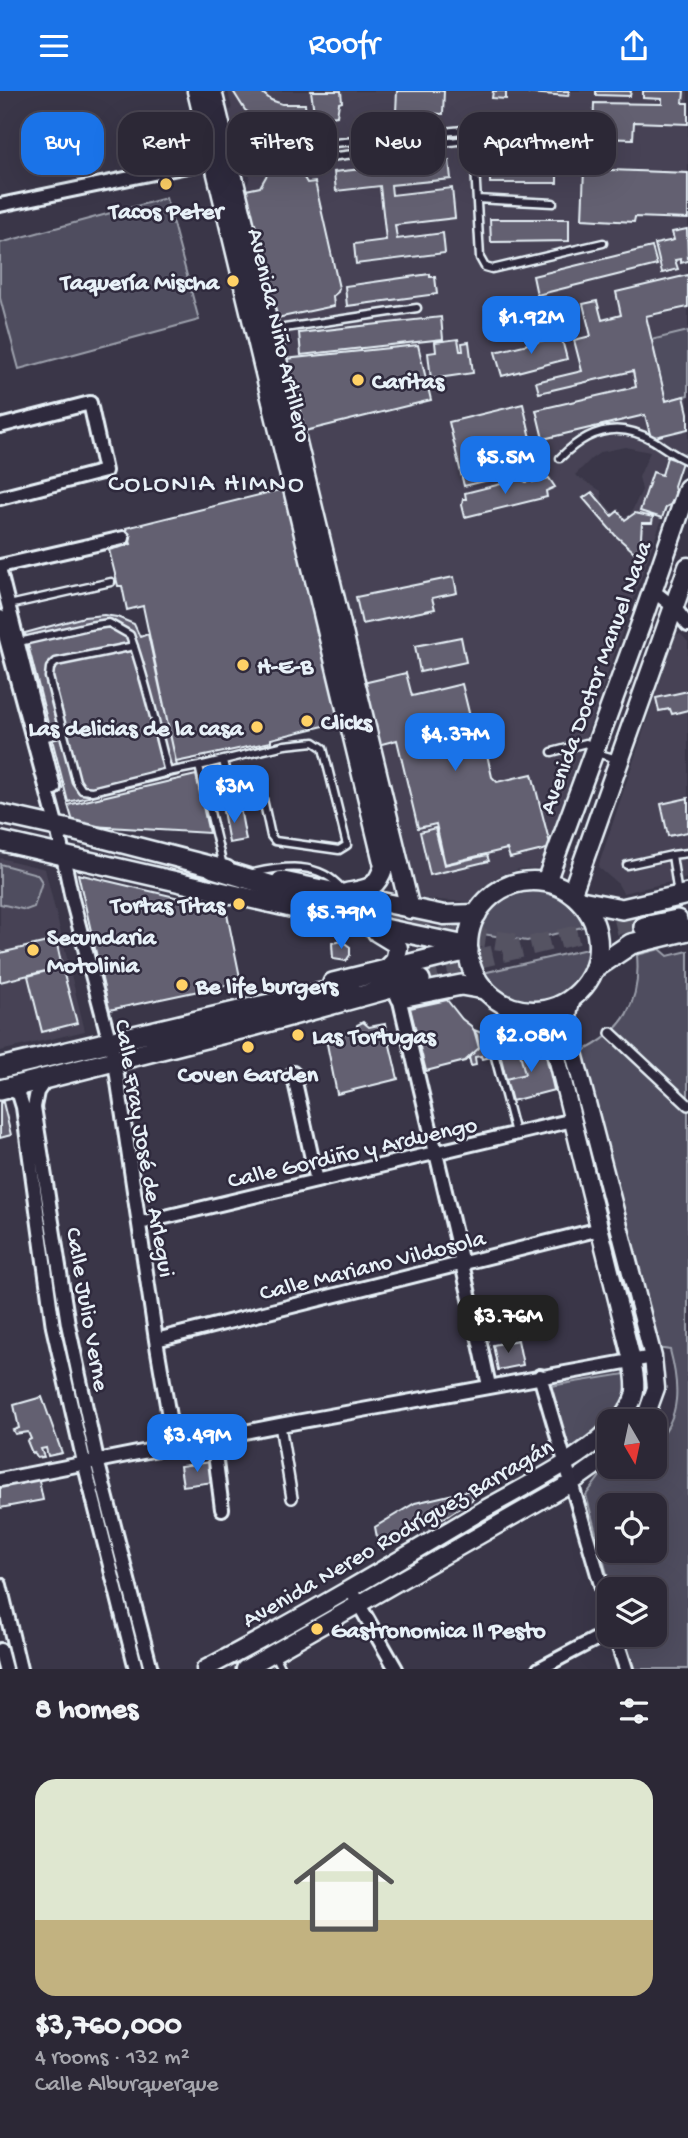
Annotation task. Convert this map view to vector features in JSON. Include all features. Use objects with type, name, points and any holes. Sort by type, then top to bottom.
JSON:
[{"type":"main road","name":"Avenida Niño Artillero","points":[[197,91],[223,165]]},
{"type":"main road","name":"Avenida Niño Artillero","points":[[212,91],[223,165],[326,594],[384,866],[374,885],[368,889],[346,893]]},
{"type":"main road","name":"Avenida Doctor Manuel Nava","points":[[546,882],[688,488]]},
{"type":"main road","name":"Avenida Doctor Manuel Nava","points":[[576,897],[619,760],[681,602],[688,566]]},
{"type":"main road","name":"Avenida Niño Artillero","points":[[326,594],[410,909]]},
{"type":"main road","points":[[0,814],[219,869],[326,902]]},
{"type":"main road","points":[[0,841],[468,948]]},
{"type":"main road","points":[[219,869],[444,915],[477,914]]},
{"type":"main road","points":[[576,897],[591,916],[598,933],[599,951],[595,968],[586,986],[572,999],[556,1008],[530,1012],[506,1005],[484,989],[473,971],[468,948],[470,929],[489,898],[506,887],[526,881],[546,882],[576,897],[622,909],[685,899]]},
{"type":"main road","points":[[685,899],[643,923],[688,917]]},
{"type":"main road","points":[[358,923],[395,943],[398,948],[395,961],[384,971]]},
{"type":"main road","points":[[595,968],[631,944],[688,930]]},
{"type":"main road","points":[[4,1089],[115,1062],[256,1016],[299,991],[468,948]]},
{"type":"main road","points":[[0,1068],[110,1042],[256,1016],[419,977]]},
{"type":"main road","points":[[256,1016],[304,1020],[461,985],[484,989]]},
{"type":"street","points":[[0,205],[223,165]]},
{"type":"street","points":[[0,426],[90,403],[105,471],[0,498]]},
{"type":"street","points":[[0,566],[122,538]]},
{"type":"street","name":"Calle Fray José de Arlegui","points":[[0,572],[19,642],[21,678]]},
{"type":"street","points":[[652,590],[681,602],[688,625]]},
{"type":"street","name":"Calle Fray José de Arlegui","points":[[0,617],[38,739],[115,1062],[174,1445]]},
{"type":"street","points":[[399,997],[463,1262],[489,1386]]},
{"type":"street","points":[[572,999],[567,1011],[569,1035],[653,1357],[656,1388],[649,1409]]},
{"type":"street","points":[[530,1012],[543,1024],[555,1053],[600,1229],[637,1389],[628,1409]]},
{"type":"street","points":[[611,1033],[688,1105]]},
{"type":"street","points":[[293,1073],[317,1181]]},
{"type":"street","name":"Calle Julio Verne","points":[[46,1079],[37,1092],[34,1107],[51,1312],[125,1598],[136,1669]]},
{"type":"street","name":"Calle Julio Verne","points":[[4,1089],[19,1094],[23,1107],[65,1310],[90,1461]]},
{"type":"street","name":"Calle Gordiño y Arduengo","points":[[140,1223],[573,1120]]},
{"type":"street","name":"Calle Mariano Vildosola","points":[[156,1340],[600,1229]]},
{"type":"street","points":[[51,1312],[65,1310]]},
{"type":"street","points":[[0,1480],[540,1376],[653,1357]]},
{"type":"street","points":[[540,1376],[599,1577]]},
{"type":"street","points":[[280,1425],[292,1498]]},
{"type":"street","points":[[213,1438],[222,1509]]},
{"type":"street","name":"Avenida Nereo Rodríguez Barragán","points":[[213,1667],[564,1463],[597,1441]]},
{"type":"street","name":"Avenida Nereo Rodríguez Barragán","points":[[245,1669],[571,1483],[597,1465]]},
{"type":"street","points":[[0,1585],[20,1669]]},
{"type":"street","points":[[350,1589],[396,1669]]},
{"type":"street","name":"Calle Julio Verne","points":[[125,1598],[151,1669]]},
{"type":"street","points":[[539,1669],[597,1638]]},
{"type":"street","points":[[0,1644],[14,1642]]},
{"type":"street","points":[[619,1647],[626,1669]]},
{"type":"street","points":[[0,1650],[5,1669]]},
{"type":"lane","points":[[223,165],[246,152],[351,142]]},
{"type":"lane","points":[[223,165],[351,154]]},
{"type":"lane","points":[[476,175],[481,263],[485,267],[492,269],[603,243]]},
{"type":"lane","points":[[477,199],[553,204]]},
{"type":"lane","points":[[263,331],[417,308]]},
{"type":"lane","points":[[559,457],[572,444],[590,435],[608,429],[628,429],[642,434],[688,461]]},
{"type":"lane","points":[[9,605],[111,582]]},
{"type":"lane","points":[[19,642],[109,623],[130,635],[145,678],[168,772]]},
{"type":"lane","points":[[134,646],[56,662],[50,668],[49,677],[75,781],[82,790],[92,791],[285,745],[314,741],[323,748],[346,845],[339,850],[275,841],[271,836],[263,799],[234,803],[223,761]]},
{"type":"lane","points":[[38,739],[64,732]]},
{"type":"lane","points":[[552,752],[586,743],[593,753],[619,760]]},
{"type":"lane","points":[[199,767],[219,869]]},
{"type":"lane","points":[[627,865],[688,853]]},
{"type":"lane","points":[[672,855],[685,899]]},
{"type":"lane","points":[[492,1036],[506,1005]]},
{"type":"lane","points":[[495,1057],[515,1134]]},
{"type":"lane","points":[[274,1653],[282,1669]]},
{"type":"shaded area","points":[[228,91],[688,91],[688,445],[674,486],[676,496],[666,507],[540,868],[519,869],[499,876],[482,888],[472,902],[419,899],[301,432],[430,400],[418,345],[285,359],[246,190],[250,175],[337,175],[337,112],[229,111],[232,109]],"holes":[[[625,447],[650,452],[639,477],[642,490],[630,515],[625,516],[614,514],[602,500],[601,491],[575,475],[601,452]]]},
{"type":"shaded area","points":[[166,198],[199,320],[19,369],[0,298],[0,243]]},
{"type":"shaded area","points":[[688,331],[688,395],[666,401],[651,340]]},
{"type":"shaded area","points":[[676,634],[681,634],[688,642],[688,878],[623,893],[618,884],[598,867]]},
{"type":"shaded area","name":"Secundaria Motolinia","points":[[0,858],[45,869],[85,1031],[0,1051]]},
{"type":"shaded area","points":[[0,864],[37,874],[42,882],[34,907],[26,910],[0,904]]},
{"type":"shaded area","points":[[526,888],[545,890],[572,901],[583,916],[586,926],[527,941],[476,933],[484,916],[495,903]]},
{"type":"shaded area","points":[[591,948],[589,963],[573,989],[544,1004],[509,998],[490,983],[483,973]]},
{"type":"shaded area","points":[[660,949],[668,956],[688,951],[688,1669],[632,1669],[626,1647],[667,1647],[667,1577],[608,1577],[604,1563],[667,1563],[667,1493],[597,1493],[597,1536],[586,1495],[598,1479],[667,1479],[667,1428],[676,1399],[670,1350],[657,1348],[579,1053],[608,1036],[618,1025],[632,1002],[638,972],[637,955]]},
{"type":"shaded area","points":[[631,1373],[626,1401],[618,1409],[597,1409],[597,1429],[567,1451],[550,1386]]},
{"type":"building","points":[[233,91],[260,91],[271,100],[282,104],[305,104],[306,112],[248,112]]},
{"type":"building","points":[[311,91],[341,91],[342,102],[339,103],[337,116],[337,112],[314,112]]},
{"type":"building","points":[[397,91],[444,91],[443,112],[396,112]]},
{"type":"building","points":[[493,91],[506,91],[506,99],[492,98]]},
{"type":"building","points":[[529,91],[569,91],[568,96]]},
{"type":"building","points":[[596,91],[631,91],[630,96],[596,95]]},
{"type":"building","points":[[643,91],[684,91],[683,103],[688,103],[688,124],[634,122],[633,139],[616,139],[616,112],[594,112],[594,103],[662,104],[662,99],[643,98]]},
{"type":"building","points":[[445,160],[449,160],[451,179],[391,185],[392,195],[452,188],[455,218],[395,225],[397,239],[443,233],[445,253],[356,264],[354,244],[386,240],[380,186],[336,191],[334,175],[337,172],[351,170],[351,175],[445,175]]},
{"type":"building","points":[[616,170],[688,173],[688,219],[635,217],[634,222],[582,219],[584,175],[616,175]]},
{"type":"building","points":[[267,175],[302,175],[307,183],[315,182],[339,288],[333,296],[334,306],[277,318],[246,190],[260,187]]},
{"type":"building","points":[[490,175],[557,175],[557,183],[490,183]]},
{"type":"building","points":[[490,219],[569,219],[569,241],[491,242]]},
{"type":"building","points":[[687,229],[688,261],[681,263],[681,259],[675,260],[678,269],[662,273],[655,244],[674,240],[672,232]]},
{"type":"building","points":[[652,247],[657,265],[537,295],[533,276]]},
{"type":"building","points":[[430,274],[430,277],[435,277],[437,294],[347,306],[345,286]]},
{"type":"building","points":[[688,275],[688,307],[646,316],[666,401],[684,396],[688,429],[651,438],[645,415],[543,439],[536,410],[636,387],[633,371],[539,393],[536,382],[582,371],[574,340],[591,336],[583,304],[597,301],[602,320],[621,315],[616,292]]},
{"type":"building","points":[[524,298],[526,307],[540,304],[544,324],[492,336],[485,307]]},
{"type":"building","points":[[441,317],[443,339],[301,355],[299,333]]},
{"type":"building","points":[[561,336],[567,359],[502,376],[495,352]]},
{"type":"building","points":[[458,339],[460,351],[463,351],[462,343],[469,342],[473,373],[431,379],[428,353],[436,352],[435,342]]},
{"type":"building","name":"Caritas","points":[[418,345],[431,400],[301,432],[285,359]]},
{"type":"building","points":[[523,404],[538,468],[464,486],[449,422]]},
{"type":"building","points":[[667,457],[682,462],[674,486],[676,496],[666,507],[662,518],[640,511],[653,472],[662,475]]},
{"type":"building","points":[[549,478],[555,487],[546,491],[547,497],[465,517],[462,505],[463,499],[466,499],[465,493],[521,479],[533,482]]},
{"type":"building","name":"H-E-B","points":[[287,488],[344,721],[271,739],[271,742],[176,762],[143,606],[127,610],[122,586],[118,586],[109,550],[131,544],[126,528]]},
{"type":"building","points":[[592,492],[612,516],[618,511],[625,520],[635,513],[653,517],[652,523],[642,523],[640,551],[634,552],[615,535],[583,498]]},
{"type":"building","points":[[454,577],[457,593],[432,598],[435,609],[362,624],[356,597]]},
{"type":"building","points":[[104,615],[134,624],[140,637],[148,634],[179,775],[68,802],[25,633],[84,617]]},
{"type":"building","points":[[461,637],[466,662],[420,672],[415,646]]},
{"type":"building","points":[[406,673],[412,696],[462,684],[472,725],[480,723],[492,777],[497,782],[532,774],[551,848],[510,858],[507,849],[445,864],[436,824],[418,828],[397,740],[378,745],[363,683]]},
{"type":"building","points":[[688,691],[688,710],[672,714],[670,709],[659,711],[656,698]]},
{"type":"building","points":[[196,775],[209,833],[74,825],[68,805]]},
{"type":"building","points":[[688,798],[688,832],[668,836],[661,804]]},
{"type":"building","points":[[240,808],[246,840],[229,843],[223,811]]},
{"type":"building","points":[[435,828],[444,865],[487,855],[489,861],[430,875],[420,832]]},
{"type":"building","points":[[78,874],[226,909],[241,982],[109,1010]]},
{"type":"building","points":[[56,940],[62,967],[0,982],[0,953]]},
{"type":"building","points":[[342,941],[350,947],[350,955],[346,961],[333,959],[332,943]]},
{"type":"building","points":[[62,967],[77,1023],[42,1032],[28,976]]},
{"type":"building","points":[[447,1000],[477,1035],[479,1048],[465,1061],[426,1071],[410,1008]]},
{"type":"building","points":[[363,1022],[369,1027],[385,1024],[398,1079],[337,1094],[326,1039],[357,1030],[357,1025]]},
{"type":"building","points":[[474,1030],[506,1042],[498,1045],[501,1055],[482,1059],[481,1056],[475,1057],[476,1065],[471,1066],[469,1057],[479,1048]]},
{"type":"building","points":[[506,1042],[518,1045],[525,1074],[506,1079],[498,1045]]},
{"type":"building","points":[[538,1043],[544,1047],[554,1090],[512,1101],[506,1079],[525,1074],[518,1045]]},
{"type":"building","points":[[3,1102],[11,1135],[0,1138],[0,1103]]},
{"type":"building","points":[[518,1340],[523,1365],[498,1370],[493,1345]]},
{"type":"building","points":[[42,1397],[62,1453],[48,1456],[46,1448],[41,1449],[44,1457],[37,1458],[27,1441],[31,1439],[28,1432],[15,1434],[13,1430],[19,1428],[14,1405]]},
{"type":"building","points":[[211,1462],[214,1482],[183,1486],[180,1466]]},
{"type":"building","points":[[38,1476],[43,1500],[0,1508],[0,1484]]},
{"type":"building","points":[[471,1490],[473,1499],[443,1519],[437,1511],[379,1548],[375,1527],[415,1503]]},
{"type":"tunnel","points":[[326,902],[449,933],[523,944]]},
{"type":"tunnel","points":[[418,973],[642,919]]},
{"type":"place","name":"Tacos Peter","points":[[166,184]]},
{"type":"place","name":"Taquería Mischa","points":[[233,281]]},
{"type":"place","name":"Caritas","points":[[358,380]]},
{"type":"place","name":"H-E-B","points":[[243,665]]},
{"type":"place","name":"Clicks","points":[[307,721]]},
{"type":"place","name":"Las delicias de la casa","points":[[257,727]]},
{"type":"place","name":"Tortas Titas","points":[[239,904]]},
{"type":"place","name":"Secundaria Motolinia","points":[[33,950]]},
{"type":"place","name":"Be life burgers","points":[[182,985]]},
{"type":"place","name":"Las Tortugas","points":[[298,1035]]},
{"type":"place","name":"Coven Garden","points":[[248,1047]]},
{"type":"place","name":"Gastronomica Il Pesto","points":[[317,1629]]},
{"type":"district","name":"COLONIA HIMNO","points":[[207,481]]}]
